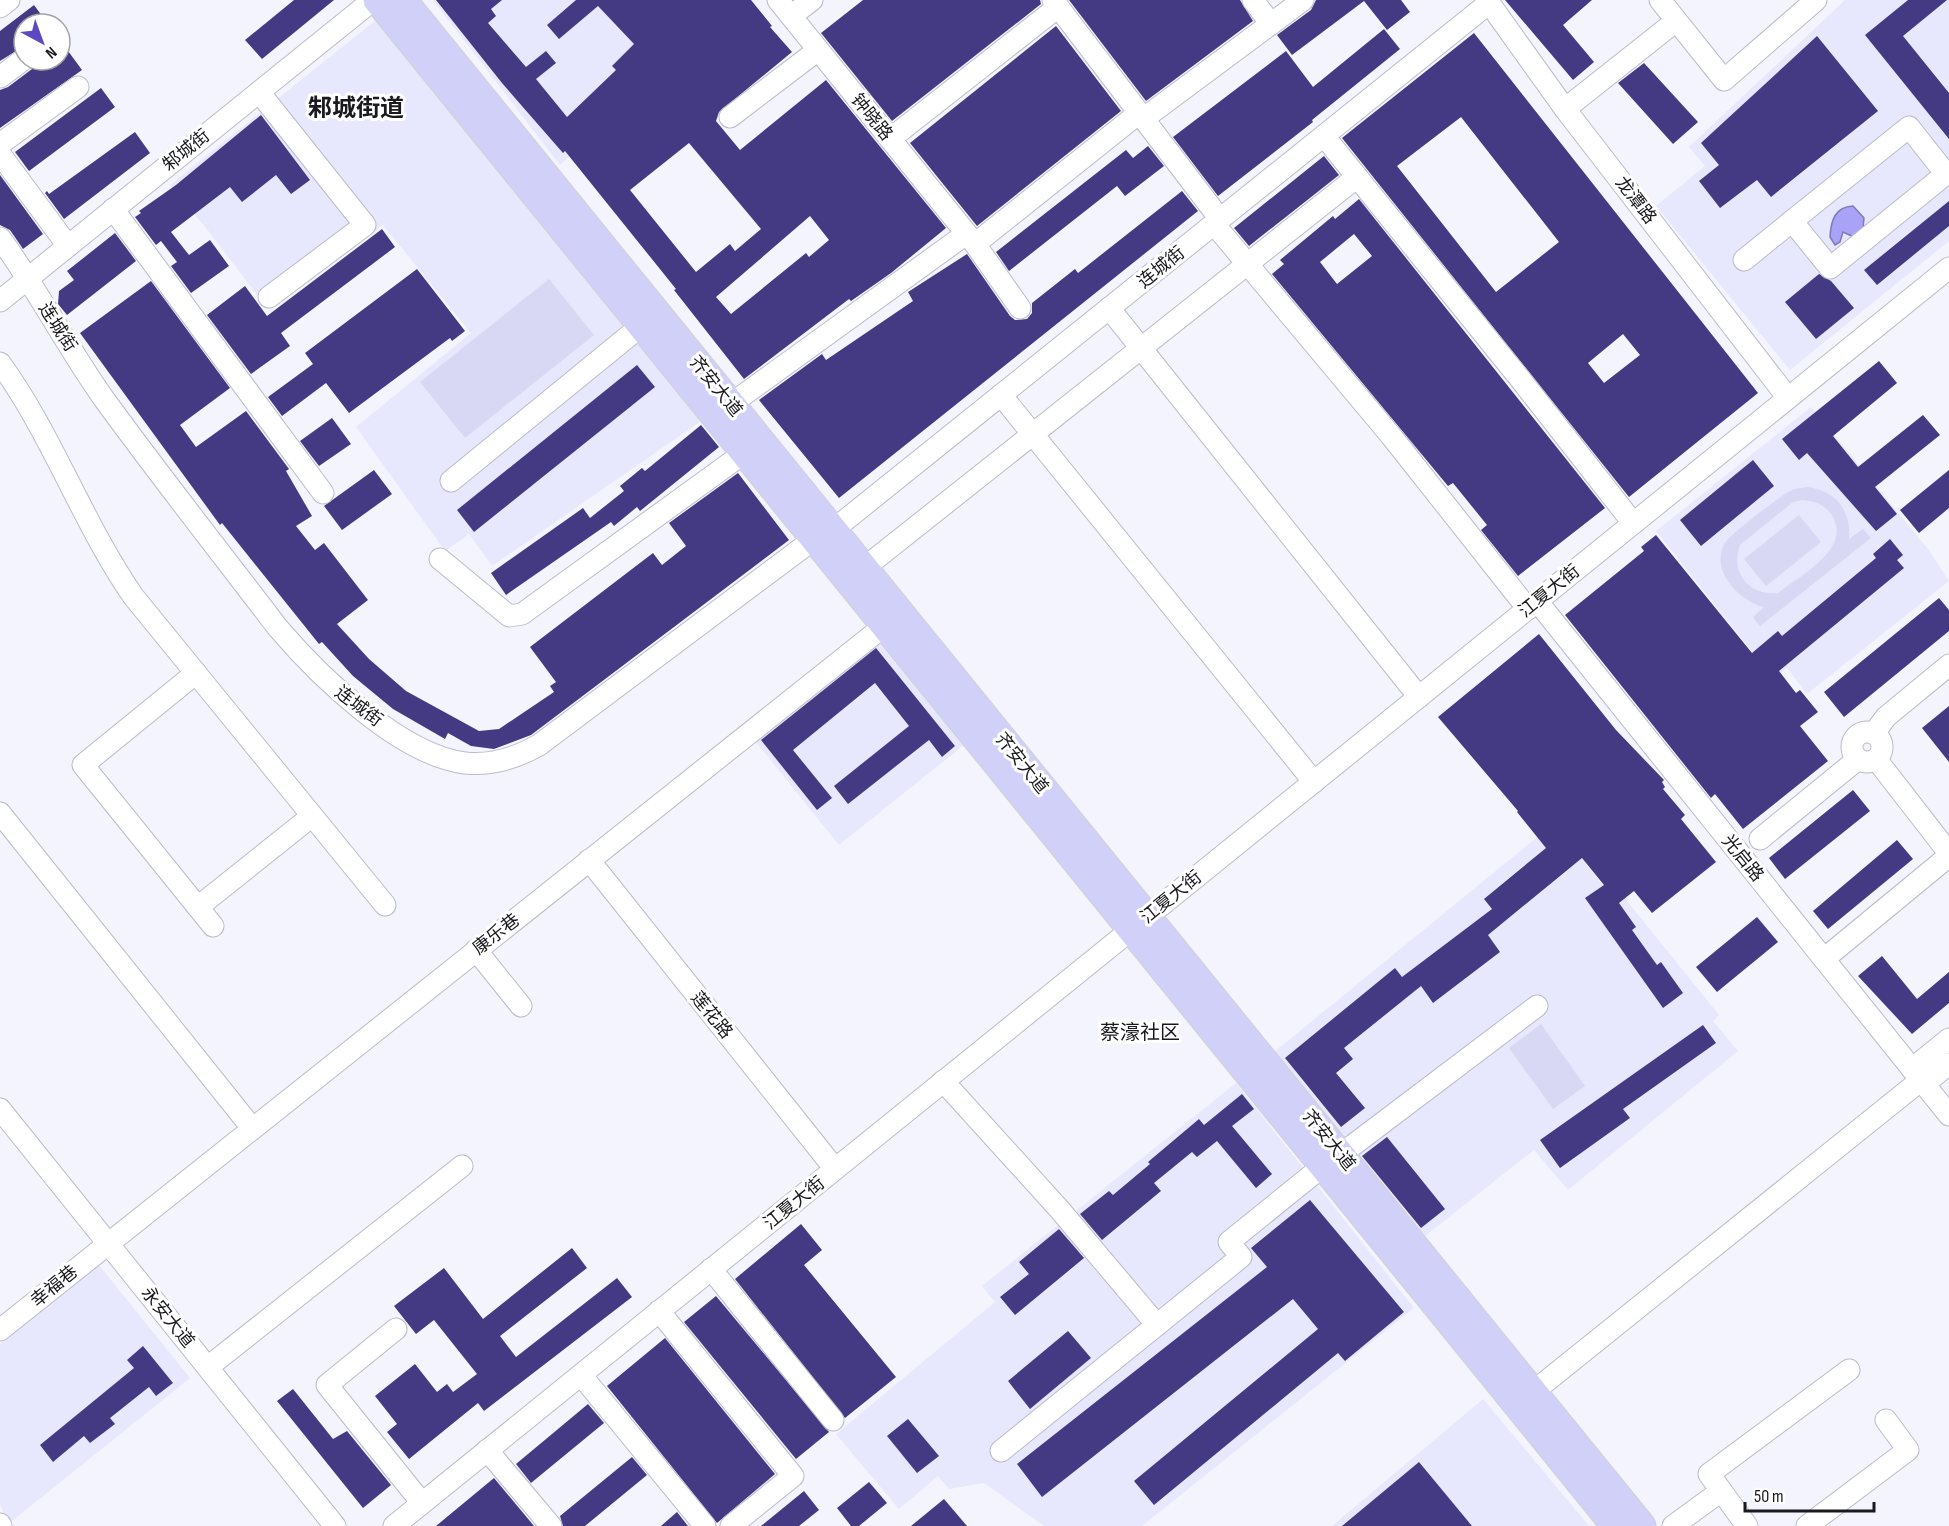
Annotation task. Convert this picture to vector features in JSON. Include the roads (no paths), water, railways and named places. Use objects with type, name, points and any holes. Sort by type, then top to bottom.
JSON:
[{"type":"main road","name":"齐安大道","points":[[375,0],[744,453],[824,534],[864,568],[1139,923],[1332,1160],[1615,1526]]},
{"type":"main road","name":"齐安大道","points":[[403,0],[731,404],[824,534],[884,626],[1139,923]]},
{"type":"main road","name":"齐安大道","points":[[1332,1160],[1533,1392],[1642,1526]]},
{"type":"street","points":[[0,7],[9,0]]},
{"type":"street","name":"邾城街","points":[[0,301],[375,0]]},
{"type":"street","points":[[784,8],[812,0]]},
{"type":"street","points":[[1253,0],[1271,24]]},
{"type":"street","points":[[731,404],[971,239],[1304,0]]},
{"type":"street","points":[[1660,0],[1724,80],[1816,0]]},
{"type":"street","name":"龙潭路","points":[[1488,2],[1565,109],[1788,398]]},
{"type":"street","name":"连城街","points":[[0,238],[29,278],[41,303],[103,397],[291,643],[354,704],[394,732],[439,757],[466,764],[495,763],[525,753],[539,745],[824,534],[1109,309],[1488,2]]},
{"type":"street","points":[[890,139],[1055,3]]},
{"type":"street","name":"光启路","points":[[1055,3],[1141,116],[1247,263],[1533,605],[1949,1115]]},
{"type":"street","name":"钟晓路","points":[[784,8],[971,239],[1020,308]]},
{"type":"street","points":[[1565,109],[1676,21]]},
{"type":"street","points":[[730,117],[818,50]]},
{"type":"street","points":[[0,144],[78,87]]},
{"type":"street","points":[[260,92],[365,225],[269,297]]},
{"type":"street","points":[[1744,260],[1792,221],[1909,127],[1947,174],[1830,268],[1792,221]]},
{"type":"street","points":[[1324,136],[1633,523]]},
{"type":"street","points":[[0,154],[68,246]]},
{"type":"street","points":[[864,568],[1357,177]]},
{"type":"street","points":[[113,209],[323,493]]},
{"type":"street","name":"江夏大街","points":[[394,1526],[1949,268]]},
{"type":"street","points":[[1109,309],[1419,697]]},
{"type":"street","points":[[451,481],[641,326]]},
{"type":"street","points":[[0,363],[64,468],[115,569],[196,673],[385,905]]},
{"type":"street","points":[[1001,395],[1314,782]]},
{"type":"street","points":[[440,559],[510,616],[522,614],[744,453]]},
{"type":"street","name":"康乐巷","points":[[107,1242],[884,626]]},
{"type":"street","points":[[1824,959],[1949,854],[1867,759],[1852,751],[1854,739],[1864,731],[1874,733],[1886,717],[1949,665]]},
{"type":"street","points":[[196,673],[83,765],[213,926]]},
{"type":"street","points":[[1760,839],[1867,759]]},
{"type":"street","points":[[0,813],[252,1128]]},
{"type":"street","points":[[198,907],[312,816]]},
{"type":"street","name":"莲花路","points":[[589,860],[835,1169]]},
{"type":"street","points":[[476,950],[521,1006]]},
{"type":"street","points":[[1001,1451],[1241,1257],[1229,1242],[1332,1160],[1537,1006]]},
{"type":"street","points":[[1533,1392],[1919,1078],[1949,1039]]},
{"type":"street","points":[[1919,1078],[1949,1064]]},
{"type":"street","points":[[943,1082],[1060,1210],[1157,1325]]},
{"type":"street","name":"永安大道","points":[[0,1109],[335,1526]]},
{"type":"street","points":[[207,1367],[462,1166]]},
{"type":"street","name":"幸福巷","points":[[0,1330],[107,1242]]},
{"type":"street","points":[[711,1269],[833,1420]]},
{"type":"street","points":[[659,1311],[793,1476],[731,1526]]},
{"type":"street","points":[[396,1329],[327,1384],[423,1503]]},
{"type":"street","points":[[1747,1526],[1709,1474],[1849,1370]]},
{"type":"street","points":[[580,1375],[705,1526]]},
{"type":"street","points":[[1807,1526],[1908,1450],[1886,1420]]},
{"type":"street","points":[[487,1450],[550,1526]]},
{"type":"street","points":[[1673,1526],[1721,1491]]},
{"type":"district","name":"邾城街道","points":[[356,108]]},
{"type":"district","name":"蔡濠社区","points":[[1140,1032]]}]
